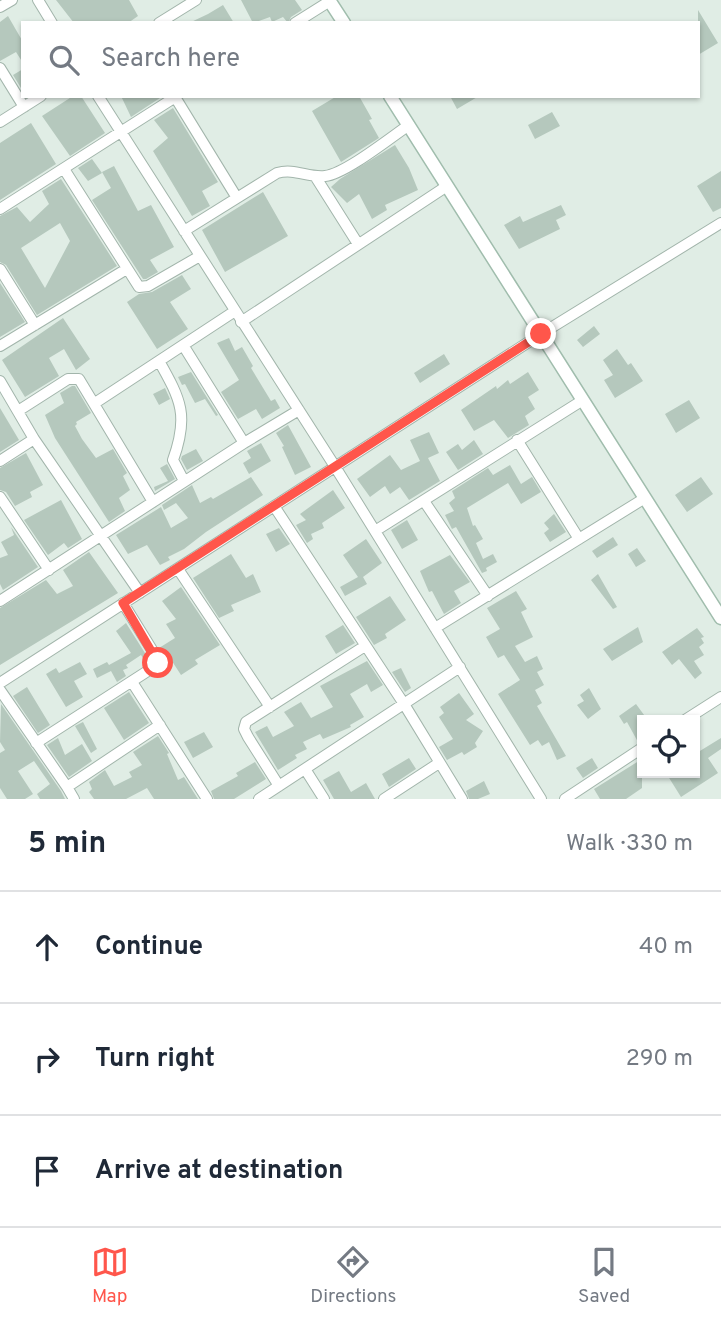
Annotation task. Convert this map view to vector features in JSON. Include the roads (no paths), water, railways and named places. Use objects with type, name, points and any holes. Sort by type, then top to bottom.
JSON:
[{"type":"street","points":[[0,8],[12,0]]},
{"type":"street","points":[[162,21],[196,0]]},
{"type":"street","points":[[298,21],[330,1],[343,21]]},
{"type":"street","points":[[43,2],[51,21]]},
{"type":"street","points":[[0,68],[24,107]]},
{"type":"street","points":[[0,122],[38,98]]},
{"type":"street","points":[[99,98],[334,465],[541,799]]},
{"type":"street","points":[[0,209],[174,98]]},
{"type":"street","points":[[177,98],[237,198]]},
{"type":"street","points":[[391,98],[721,618]]},
{"type":"street","points":[[184,232],[277,173],[287,170],[315,176],[336,173],[409,125]]},
{"type":"street","points":[[64,169],[125,270],[140,288],[200,256]]},
{"type":"street","points":[[315,176],[358,244]]},
{"type":"street","points":[[241,322],[447,186]]},
{"type":"street","points":[[0,682],[178,569],[334,465],[721,223]]},
{"type":"street","points":[[0,269],[35,325]]},
{"type":"street","points":[[0,346],[125,270]]},
{"type":"street","points":[[95,403],[234,311]]},
{"type":"street","points":[[183,345],[244,443]]},
{"type":"street","points":[[159,361],[178,394],[182,424],[173,460],[184,481]]},
{"type":"street","points":[[18,411],[72,378],[83,382],[153,502]]},
{"type":"street","points":[[1,383],[34,439],[140,593]]},
{"type":"street","points":[[375,531],[583,400]]},
{"type":"street","points":[[0,601],[299,410]]},
{"type":"street","points":[[0,461],[34,439]]},
{"type":"street","points":[[517,440],[579,539]]},
{"type":"street","points":[[0,497],[49,570]]},
{"type":"street","points":[[435,628],[645,498]]},
{"type":"street","points":[[424,501],[488,596]]},
{"type":"street","points":[[274,506],[404,704],[462,799]]},
{"type":"street","points":[[178,569],[270,707]]},
{"type":"street","points":[[36,743],[155,666],[158,661],[123,603]]},
{"type":"street","points":[[279,786],[244,729],[246,722],[365,646]]},
{"type":"street","points":[[259,799],[460,667]]},
{"type":"street","points":[[132,682],[207,799]]},
{"type":"street","points":[[0,690],[74,799]]},
{"type":"street","points":[[692,715],[721,696]]},
{"type":"street","points":[[67,787],[160,725]]},
{"type":"street","points":[[565,799],[637,751]]},
{"type":"street","points":[[384,799],[439,762]]},
{"type":"street","points":[[304,769],[324,799]]}]
